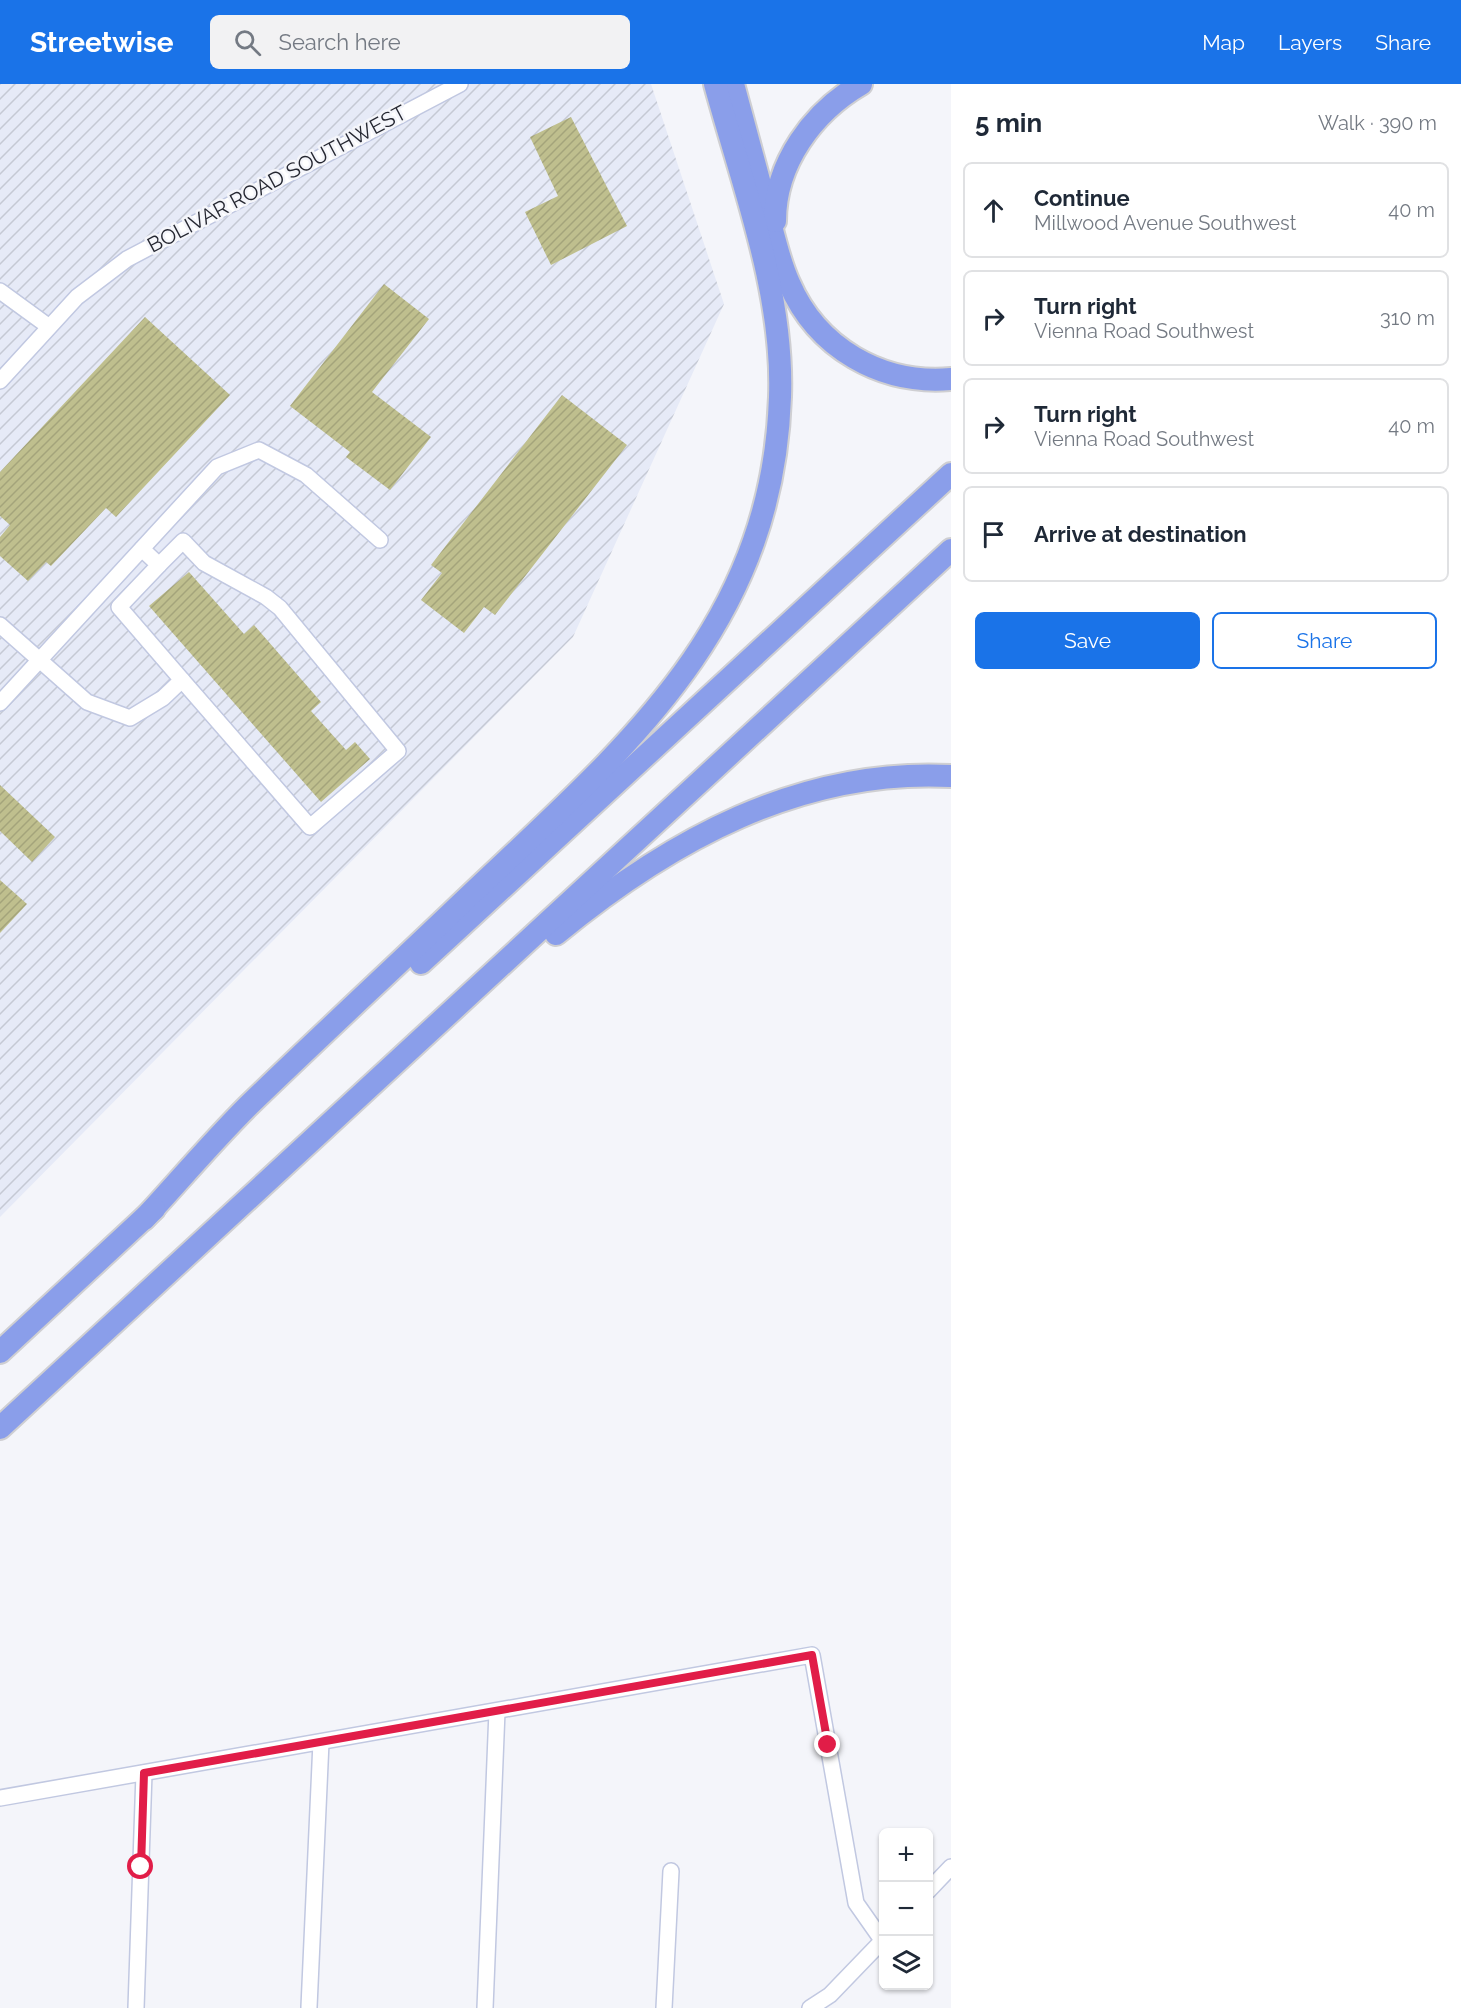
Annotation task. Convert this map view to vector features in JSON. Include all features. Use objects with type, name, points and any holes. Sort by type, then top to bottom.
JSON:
[{"type":"highway","points":[[144,1219],[246,1108],[576,794],[632,736],[696,658],[724,610],[751,554],[767,500],[776,447],[780,380],[777,331],[768,281],[716,84]]},
{"type":"highway","points":[[733,84],[778,252],[789,284],[805,312],[826,338],[843,352],[872,368],[914,380],[951,379]]},
{"type":"highway","points":[[778,252],[775,227],[777,197],[780,182],[792,154],[825,110],[861,84]]},
{"type":"highway","points":[[0,1352],[951,474]]},
{"type":"highway","points":[[0,1428],[951,550]]},
{"type":"highway","points":[[260,1188],[314,1153],[577,916],[682,844],[753,810],[809,791],[865,780],[951,776]]},
{"type":"street","name":"BOLIVAR ROAD SOUTHWEST","points":[[0,381],[77,297],[127,259],[460,84]]},
{"type":"street","points":[[0,291],[48,326]]},
{"type":"street","points":[[0,703],[218,467],[260,450],[306,475],[380,540]]},
{"type":"street","points":[[183,541],[204,563],[266,597],[280,608],[398,751],[310,826],[182,680],[119,607],[183,541]]},
{"type":"street","points":[[141,549],[159,565]]},
{"type":"street","points":[[0,625],[87,702],[130,718],[163,698],[182,680]]},
{"type":"street","points":[[0,1798],[812,1655],[856,1903],[881,1936]]},
{"type":"street","points":[[485,2008],[497,1711]]},
{"type":"street","points":[[309,2007],[321,1742]]},
{"type":"street","points":[[136,2008],[144,1773]]},
{"type":"street","points":[[933,1886],[951,1867]]},
{"type":"street","points":[[664,2008],[671,1871]]},
{"type":"street","points":[[810,2008],[830,1995],[879,1943]]},
{"type":"shaded area","points":[[0,84],[651,84],[724,304],[573,637],[0,1217]]},
{"type":"building","points":[[571,117],[627,226],[551,265],[525,212],[558,196],[530,137]]},
{"type":"building","points":[[384,284],[429,319],[372,392],[431,437],[390,490],[346,457],[350,452],[290,406]]},
{"type":"building","points":[[145,317],[230,395],[116,517],[106,508],[51,566],[46,562],[28,581],[0,556],[0,537],[10,525],[0,516],[0,472]]},
{"type":"building","points":[[562,395],[627,445],[495,615],[484,607],[464,633],[421,600],[442,573],[431,565]]},
{"type":"building","points":[[189,572],[244,634],[254,625],[321,702],[311,711],[346,750],[355,742],[370,759],[321,802],[149,606]]},
{"type":"building","points":[[0,785],[55,837],[32,862],[0,831]]},
{"type":"building","points":[[0,880],[27,904],[0,933]]},
{"type":"route","points":[[141,1867],[144,1773],[812,1655],[828,1745]]}]
